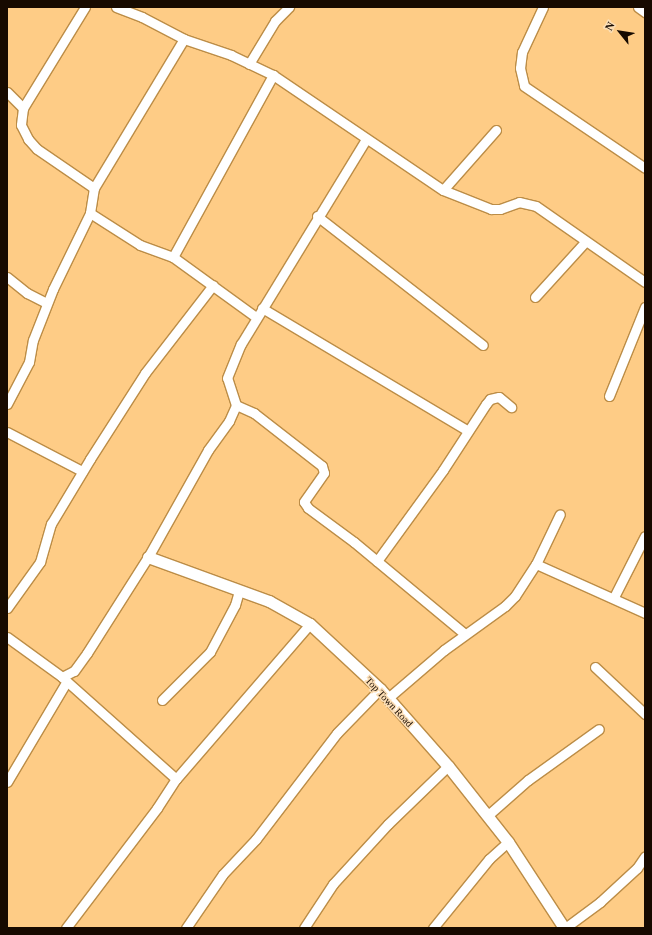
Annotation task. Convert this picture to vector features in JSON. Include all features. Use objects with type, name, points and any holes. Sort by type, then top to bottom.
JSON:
[{"type":"street","points":[[85,7],[23,108],[21,125],[28,139],[37,149],[94,188]]},
{"type":"street","points":[[116,7],[142,16],[184,39],[231,55],[273,75],[443,190],[491,209],[500,209],[519,202],[536,206],[585,242],[645,282]]},
{"type":"street","points":[[249,64],[274,21],[289,7]]},
{"type":"street","points":[[543,7],[522,52],[520,68],[524,86],[645,168]]},
{"type":"street","points":[[638,7],[645,12]]},
{"type":"street","points":[[7,404],[29,362],[33,340],[47,303],[90,213],[94,188],[184,39]]},
{"type":"street","points":[[172,257],[273,75]]},
{"type":"street","points":[[7,92],[23,108]]},
{"type":"street","points":[[443,190],[496,130]]},
{"type":"street","points":[[7,782],[64,679],[74,671],[83,659],[148,557],[195,471],[229,421],[236,405],[227,378],[235,357],[256,317],[317,216],[366,139]]},
{"type":"street","points":[[90,213],[140,245],[172,257],[256,317]]},
{"type":"street","points":[[317,216],[483,345]]},
{"type":"street","points":[[535,297],[585,242]]},
{"type":"street","points":[[7,277],[27,293],[47,303]]},
{"type":"street","points":[[7,608],[40,562],[51,524],[82,471],[145,373],[213,285]]},
{"type":"street","points":[[609,396],[645,307]]},
{"type":"street","points":[[262,308],[467,430]]},
{"type":"street","points":[[377,561],[443,470],[467,430],[490,399],[498,397],[511,407]]},
{"type":"street","points":[[236,405],[254,413],[322,466],[324,473],[304,502],[318,516],[377,561],[464,634]]},
{"type":"street","points":[[7,432],[82,471]]},
{"type":"street","points":[[388,698],[464,634],[505,606],[516,596],[536,564],[560,514]]},
{"type":"street","points":[[614,598],[645,536]]},
{"type":"street","name":"Top Town Road","points":[[148,557],[269,601],[310,624],[380,689],[448,766],[508,842],[564,928]]},
{"type":"street","points":[[536,564],[645,613]]},
{"type":"street","points":[[162,700],[210,652],[235,605],[239,590]]},
{"type":"street","points":[[66,928],[157,808],[176,779],[310,624]]},
{"type":"street","points":[[7,637],[64,679],[176,779]]},
{"type":"street","points":[[595,667],[645,714]]},
{"type":"street","points":[[186,928],[223,874],[256,839],[337,733],[380,689]]},
{"type":"street","points":[[487,816],[528,780],[599,729]]},
{"type":"street","points":[[304,928],[333,884],[401,811],[448,766]]},
{"type":"street","points":[[432,928],[489,859],[508,842]]},
{"type":"street","points":[[564,928],[600,902],[637,868],[645,856]]}]
